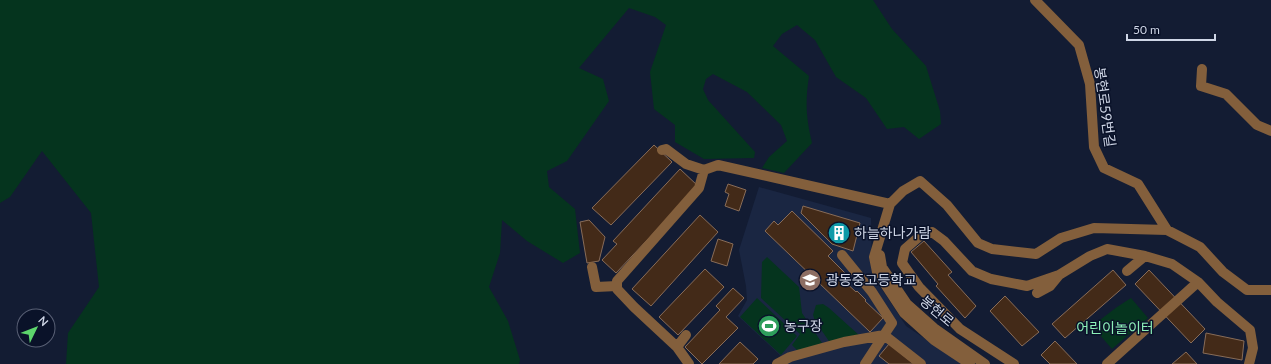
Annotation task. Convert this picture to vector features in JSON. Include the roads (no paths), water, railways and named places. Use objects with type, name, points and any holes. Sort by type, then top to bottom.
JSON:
[{"type":"street","name":"봉현로59번길","points":[[1035,0],[1079,45],[1090,84],[1094,147],[1104,168],[1138,184],[1167,230]]},
{"type":"street","points":[[1202,69],[1201,86],[1226,94],[1258,125],[1271,131]]},
{"type":"street","points":[[662,150],[666,149],[686,164],[704,170],[718,165],[890,204]]},
{"type":"street","points":[[689,364],[676,347],[617,289],[617,281],[636,257],[699,188],[704,170]]},
{"type":"street","name":"봉현로","points":[[970,364],[934,340],[904,314],[877,272],[874,257],[890,204],[903,191],[920,181],[947,205],[978,243],[992,249],[1036,254],[1061,238],[1094,228],[1167,230]]},
{"type":"street","points":[[1167,230],[1200,247],[1223,272],[1247,290],[1271,290]]},
{"type":"street","points":[[1014,364],[960,329],[919,287],[902,263],[905,249],[920,236],[932,232],[944,241],[972,271],[991,279],[1027,286],[1059,276]]},
{"type":"street","name":"봉현로","points":[[878,244],[882,267],[907,304],[934,328],[985,364]]},
{"type":"street","points":[[1037,293],[1050,286],[1059,276],[1090,256],[1107,249],[1145,256],[1172,264],[1198,282],[1217,302],[1250,330],[1253,348],[1249,364]]},
{"type":"street","points":[[842,255],[872,292],[892,323],[865,364]]},
{"type":"street","points":[[1127,271],[1145,256]]},
{"type":"street","points":[[592,266],[596,287],[617,286]]},
{"type":"street","points":[[1107,364],[1198,282]]},
{"type":"street","points":[[777,364],[790,357],[844,342],[884,335],[921,364]]},
{"type":"street","points":[[676,347],[686,336]]},
{"type":"place","name":"하늘하나가람","points":[[839,233]]},
{"type":"place","name":"광동중고등학교","points":[[810,280]]},
{"type":"place","name":"농구장","points":[[769,326]]},
{"type":"park label","name":"어린이놀이터","points":[[1115,328]]}]
